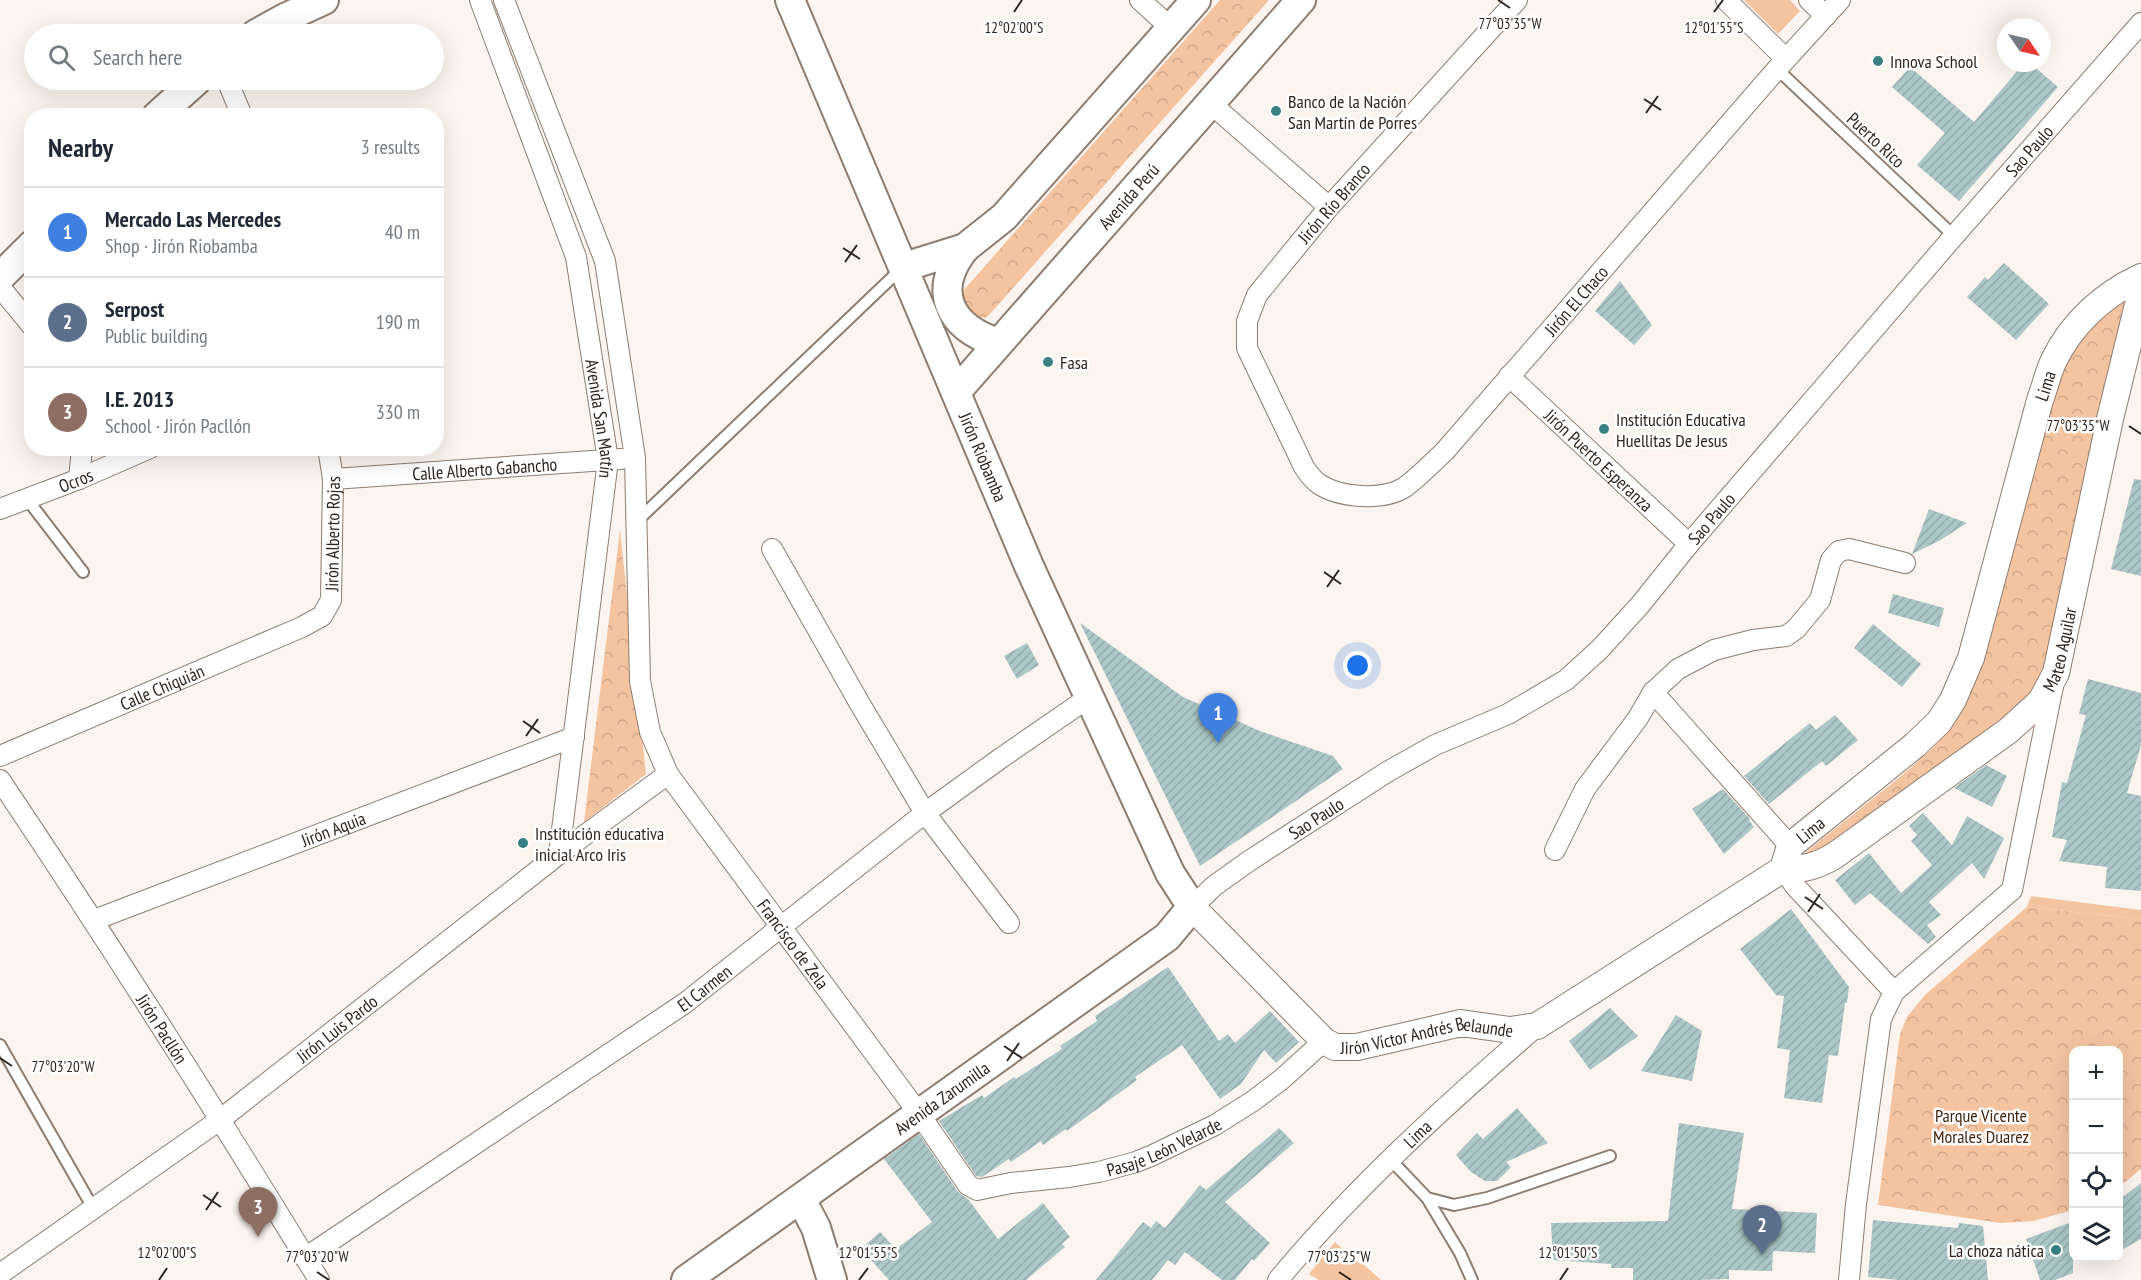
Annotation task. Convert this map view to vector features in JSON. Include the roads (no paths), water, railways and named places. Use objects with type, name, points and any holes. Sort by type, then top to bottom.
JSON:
[{"type":"main road","points":[[274,24],[324,0]]},
{"type":"main road","name":"Jirón Riobamba","points":[[790,0],[1029,566],[1170,873],[1192,906]]},
{"type":"main road","points":[[998,343],[981,337],[962,325],[950,306],[947,285],[953,263],[965,248],[1004,218],[1196,0]]},
{"type":"main road","name":"Avenida Perú","points":[[956,392],[1301,0]]},
{"type":"main road","points":[[170,108],[187,90]]},
{"type":"main road","points":[[904,267],[965,248]]},
{"type":"main road","points":[[0,277],[24,253]]},
{"type":"main road","name":"Avenida Zarumilla","points":[[686,1280],[1167,937],[1192,906]]},
{"type":"main road","points":[[801,1199],[816,1228],[832,1280]]},
{"type":"street","name":"Avenida San Martín","points":[[480,0],[576,257],[608,460],[559,854]]},
{"type":"street","name":"Avenida San Martín","points":[[504,0],[604,261],[635,458],[640,681],[644,711],[650,732],[668,774]]},
{"type":"street","points":[[1140,0],[1171,28]]},
{"type":"street","name":"Jirón Río Branco","points":[[1290,438],[1247,348],[1247,321],[1257,296],[1329,207],[1517,0]]},
{"type":"street","points":[[1726,0],[1781,64]]},
{"type":"street","points":[[1809,0],[1826,16]]},
{"type":"street","name":"Jirón El Chaco","points":[[1290,438],[1304,467],[1318,484],[1340,493],[1377,496],[1386,495],[1407,486],[1444,452],[1781,64],[1840,0]]},
{"type":"street","name":"Sao Paulo","points":[[1192,906],[1214,886],[1249,861],[1387,772],[1436,746],[1508,714],[1566,680],[1600,649],[1640,605],[1689,544],[1953,236],[2141,23]]},
{"type":"street","points":[[231,90],[239,108]]},
{"type":"street","points":[[1209,102],[1329,207]]},
{"type":"street","name":"Lima","points":[[1278,1280],[1322,1229],[1390,1159],[1452,1100],[1538,1026],[1786,857],[1939,722],[1953,700],[1971,658],[2040,400],[2054,360],[2072,331],[2102,300],[2141,277]]},
{"type":"street","points":[[0,287],[24,316]]},
{"type":"street","name":"Mateo Aguilar","points":[[1786,857],[1801,870],[1817,866],[1834,856],[2008,731],[2041,701],[2056,673],[2110,419],[2141,291]]},
{"type":"street","name":"Jirón Puerto Esperanza","points":[[1509,376],[1689,544]]},
{"type":"street","points":[[79,479],[81,456]]},
{"type":"street","name":"Ocros","points":[[0,509],[132,456]]},
{"type":"street","name":"Jirón Alberto Rojas","points":[[322,616],[331,600],[333,479],[329,456]]},
{"type":"street","name":"Calle Alberto Gabancho","points":[[333,479],[635,458]]},
{"type":"street","points":[[772,549],[925,813],[1009,923]]},
{"type":"street","points":[[1555,850],[1585,789],[1638,718],[1653,692],[1678,669],[1714,650],[1753,640],[1786,636],[1820,600],[1832,560],[1839,551],[1849,549],[1905,562]]},
{"type":"street","name":"Calle Chiquián","points":[[0,756],[302,627],[322,616]]},
{"type":"street","points":[[1849,1280],[1879,1028],[1885,1010],[1894,992],[2012,890],[2056,673]]},
{"type":"street","points":[[1653,692],[1786,857],[1795,886],[1894,992]]},
{"type":"street","name":"El Carmen","points":[[305,1258],[685,1002],[925,813],[1088,698]]},
{"type":"street","name":"Jirón Aquia","points":[[94,920],[574,737]]},
{"type":"street","name":"Jirón Luis Pardo","points":[[1,1269],[220,1119],[559,854],[668,774]]},
{"type":"street","name":"Francisco de Zela","points":[[668,774],[920,1115],[968,1185],[976,1190]]},
{"type":"street","name":"Jirón Pacllón","points":[[0,780],[94,920],[319,1280]]},
{"type":"street","name":"Jirón Víctor Andrés Belaunde","points":[[1192,906],[1324,1041],[1335,1047],[1357,1047],[1461,1023],[1510,1030],[1538,1026]]},
{"type":"street","name":"Pasaje León Velarde","points":[[976,1190],[1011,1183],[1099,1172],[1153,1155],[1215,1125],[1253,1101],[1282,1079],[1324,1041]]},
{"type":"lane","name":"Puerto Rico","points":[[1781,64],[1953,236]]},
{"type":"lane","points":[[638,520],[904,267]]},
{"type":"lane","points":[[27,499],[83,572]]},
{"type":"lane","points":[[0,1045],[93,1208]]},
{"type":"lane","points":[[1427,1198],[1454,1205],[1487,1198],[1610,1156]]},
{"type":"lane","points":[[1390,1159],[1427,1198],[1460,1253],[1472,1280]]},
{"type":"place","name":"Innova School","points":[[1878,61]]},
{"type":"place","name":"Banco de la Nación San Martín de Porres","points":[[1276,111]]},
{"type":"place","name":"Fasa","points":[[1048,362]]},
{"type":"place","name":"Institución Educativa Huellitas De Jesus","points":[[1604,429]]},
{"type":"place","name":"Mercado Las Mercedes","points":[[1218,743]]},
{"type":"place","name":"Institución educativa inicial Arco Iris","points":[[523,843]]},
{"type":"place","name":"I.E. 2013","points":[[258,1237]]},
{"type":"place","name":"La choza nática","points":[[2056,1250]]},
{"type":"place","name":"Serpost","points":[[1762,1255]]},
{"type":"park label","name":"Parque Vicente Morales Duarez","points":[[1981,1125]]}]
